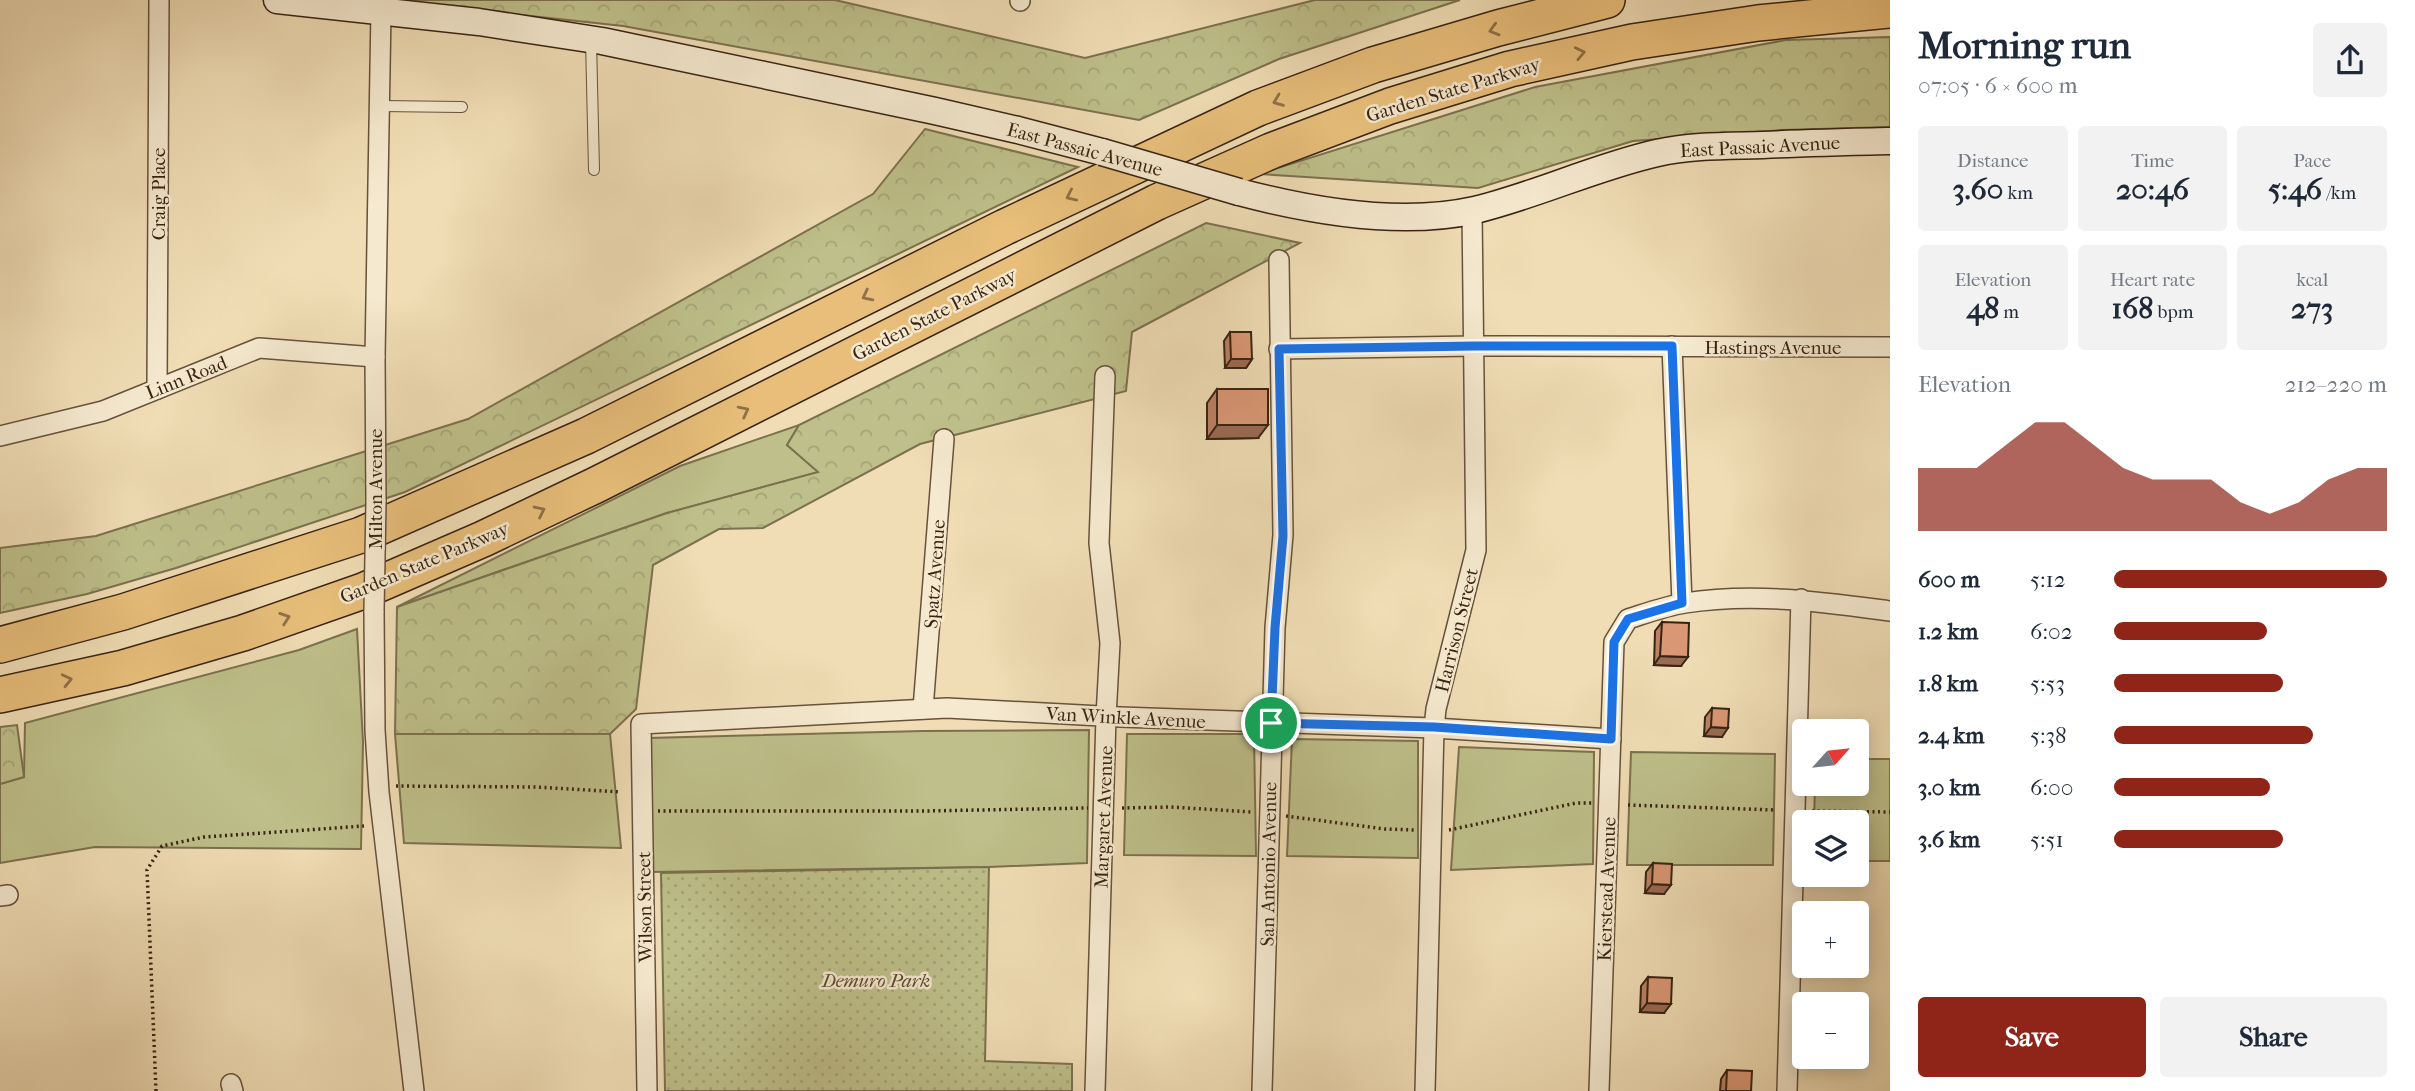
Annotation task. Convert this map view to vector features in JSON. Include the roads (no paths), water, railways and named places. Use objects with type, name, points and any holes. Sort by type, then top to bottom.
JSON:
[{"type":"highway","points":[[0,645],[135,608],[361,535],[586,436],[1005,227],[1258,108],[1373,65],[1607,0]]},
{"type":"highway","name":"Garden State Parkway","points":[[0,695],[136,664],[243,633],[363,591],[483,539],[608,479],[1157,202],[1270,151],[1390,106],[1510,69],[1632,42],[1758,23],[1890,10]]},
{"type":"main road","name":"East Passaic Avenue","points":[[277,0],[479,22],[591,39],[935,110],[1102,152],[1288,205],[1379,216],[1472,210],[1658,153],[1698,147],[1890,141]]},
{"type":"street","name":"Craig Place","points":[[157,389],[159,0]]},
{"type":"street","name":"Milton Avenue","points":[[381,12],[375,357],[375,730],[379,792],[414,1091]]},
{"type":"street","name":"Harrison Street","points":[[1425,1091],[1434,727],[1436,709],[1476,550],[1472,210]]},
{"type":"street","name":"San Antonio Avenue","points":[[1262,1091],[1271,723],[1283,536],[1279,260]]},
{"type":"street","name":"Hastings Avenue","points":[[1279,349],[1475,346],[1890,347]]},
{"type":"street","points":[[1672,346],[1682,603],[1727,598],[1801,599],[1890,611]]},
{"type":"street","name":"Linn Road","points":[[0,436],[103,411],[259,348],[375,357]]},
{"type":"street","name":"Margaret Avenue","points":[[1095,1091],[1110,643],[1099,543],[1105,376]]},
{"type":"street","name":"Spatz Avenue","points":[[923,709],[944,439]]},
{"type":"street","points":[[1787,1091],[1801,599]]},
{"type":"street","name":"Kierstead Avenue","points":[[1599,1091],[1614,642],[1628,619],[1682,603]]},
{"type":"street","name":"Van Winkle Avenue","points":[[641,724],[947,708],[1106,717],[1434,727],[1611,739]]},
{"type":"street","name":"Wilson Street","points":[[641,724],[648,1091]]},
{"type":"lane","points":[[591,39],[594,170]]},
{"type":"lane","points":[[380,106],[462,107]]},
{"type":"park label","name":"Demuro Park","points":[[876,980]]}]
